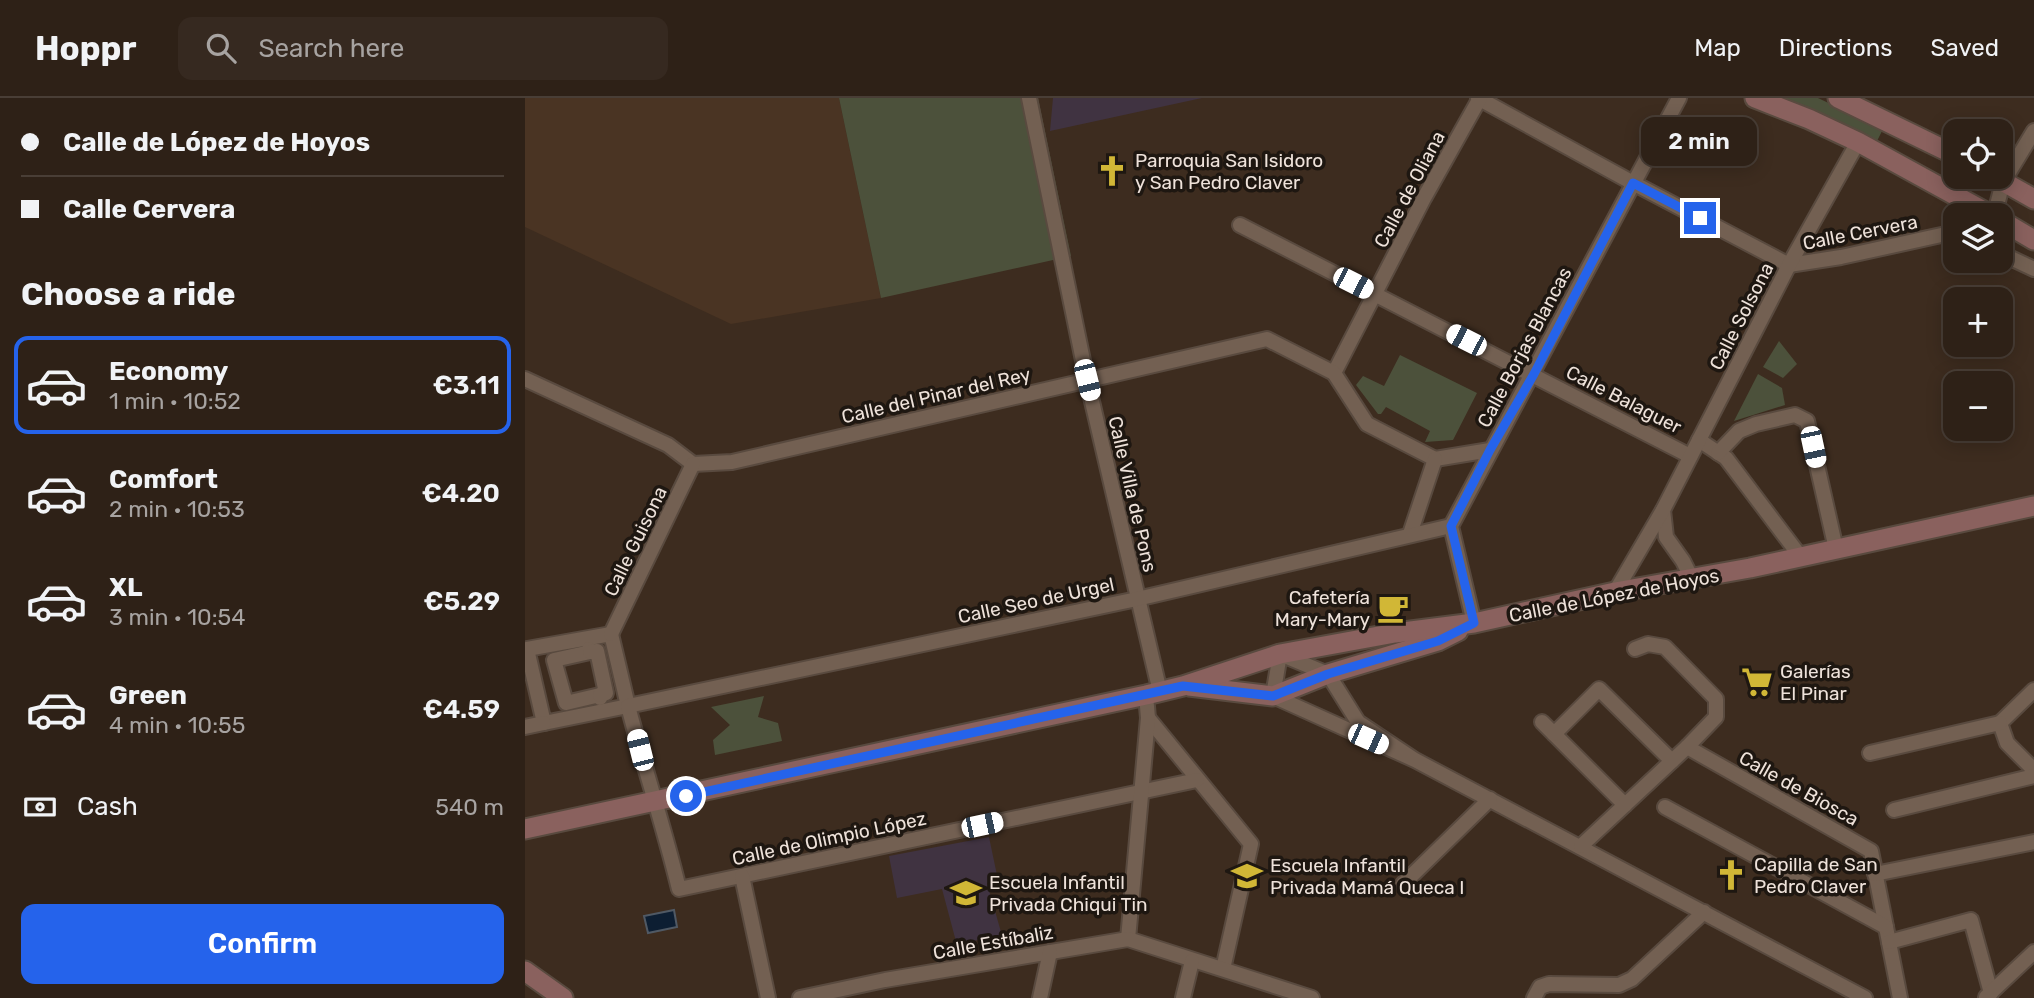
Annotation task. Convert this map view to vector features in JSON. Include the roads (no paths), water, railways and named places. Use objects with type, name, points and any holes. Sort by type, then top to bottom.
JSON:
[{"type":"street","name":"Calle Villa de Pons","points":[[1029,98],[1087,380],[1137,599],[1153,694],[1148,718],[1128,939]]},
{"type":"street","name":"Calle Cervera","points":[[1479,98],[1789,265],[1841,257],[1943,235]]},
{"type":"street","name":"Calle de Oliana","points":[[1334,373],[1479,98]]},
{"type":"street","name":"Calle Borjas Blancas","points":[[1451,526],[1679,98]]},
{"type":"street","points":[[1755,98],[1858,142],[1970,203]]},
{"type":"street","points":[[1838,98],[1943,149]]},
{"type":"street","points":[[2013,160],[2034,131]]},
{"type":"street","name":"Calle Solsona","points":[[1615,592],[1663,510],[1789,265],[1858,142]]},
{"type":"street","points":[[2013,187],[2034,199]]},
{"type":"street","name":"Calle Balaguer","points":[[1240,225],[1690,456]]},
{"type":"street","points":[[2013,227],[2034,240]]},
{"type":"street","points":[[2013,259],[2034,269]]},
{"type":"street","name":"Calle del Pinar del Rey","points":[[693,464],[732,462],[1267,339],[1334,373]]},
{"type":"street","points":[[1334,373],[1367,424],[1434,459],[1490,450]]},
{"type":"street","points":[[525,379],[668,445],[693,464]]},
{"type":"street","points":[[1718,453],[1739,431],[1756,424],[1795,415],[1807,421],[1836,549]]},
{"type":"street","points":[[1699,440],[1726,458],[1800,556]]},
{"type":"street","points":[[1411,534],[1434,459]]},
{"type":"street","name":"Calle Guisona","points":[[611,634],[693,464]]},
{"type":"street","name":"Calle de López de Hoyos","points":[[525,829],[1153,694],[1280,654],[1395,633],[1474,623],[1615,592],[1836,549],[2033,505]]},
{"type":"street","points":[[1663,510],[1666,537],[1692,579]]},
{"type":"street","points":[[1273,696],[1328,674],[1438,641],[1474,623],[1451,526]]},
{"type":"street","name":"Calle Seo de Urgel","points":[[544,723],[1137,599],[1451,526]]},
{"type":"street","points":[[525,727],[544,723],[526,649],[611,634],[645,771],[656,802]]},
{"type":"street","points":[[1581,846],[1716,717],[1716,699],[1665,647],[1648,643],[1635,649]]},
{"type":"street","points":[[589,650],[597,651],[606,693],[600,696],[566,703],[554,660],[589,650]]},
{"type":"street","points":[[1273,696],[1280,654],[1328,674],[1358,722],[1415,760]]},
{"type":"street","points":[[1183,686],[1273,696],[1415,760],[1865,998]]},
{"type":"street","points":[[1554,734],[1599,689],[1672,761]]},
{"type":"street","points":[[1870,753],[2000,723],[2034,690]]},
{"type":"street","points":[[1148,718],[1251,844],[1223,968]]},
{"type":"street","points":[[1542,722],[1625,805]]},
{"type":"street","points":[[2000,723],[2007,743],[2034,770]]},
{"type":"street","name":"Calle de Biosca","points":[[1687,747],[1871,851],[1901,998]]},
{"type":"street","points":[[1894,810],[2034,776]]},
{"type":"street","name":"Calle de Olimpio López","points":[[656,802],[679,889],[1197,779]]},
{"type":"street","points":[[1403,884],[1490,799]]},
{"type":"street","points":[[1665,807],[1886,927]]},
{"type":"street","points":[[1875,874],[2034,842]]},
{"type":"street","points":[[742,876],[768,998]]},
{"type":"street","points":[[1535,998],[1539,987],[1549,984],[1619,985],[1632,979],[1704,912]]},
{"type":"street","points":[[1889,942],[1971,920],[1988,995]]},
{"type":"street","name":"Calle Estíbaliz","points":[[800,998],[1128,939],[1312,998]]},
{"type":"street","points":[[1040,998],[1050,952]]},
{"type":"street","points":[[1988,995],[2034,952]]},
{"type":"street","points":[[1183,998],[1192,961]]},
{"type":"street","points":[[525,971],[563,998]]},
{"type":"water","points":[[674,910],[677,927],[648,933],[644,916]]},
{"type":"place","name":"Parroquia San Isidoro y San Pedro Claver","points":[[1112,171]]},
{"type":"place","name":"Cafetería Mary-Mary","points":[[1393,608]]},
{"type":"place","name":"Galerías El Pinar","points":[[1757,682]]},
{"type":"place","name":"Capilla de San Pedro Claver","points":[[1731,875]]},
{"type":"place","name":"Escuela Infantil Privada Mamá Queca I","points":[[1247,876]]},
{"type":"place","name":"Escuela Infantil Privada Chiqui Tin","points":[[966,893]]}]
